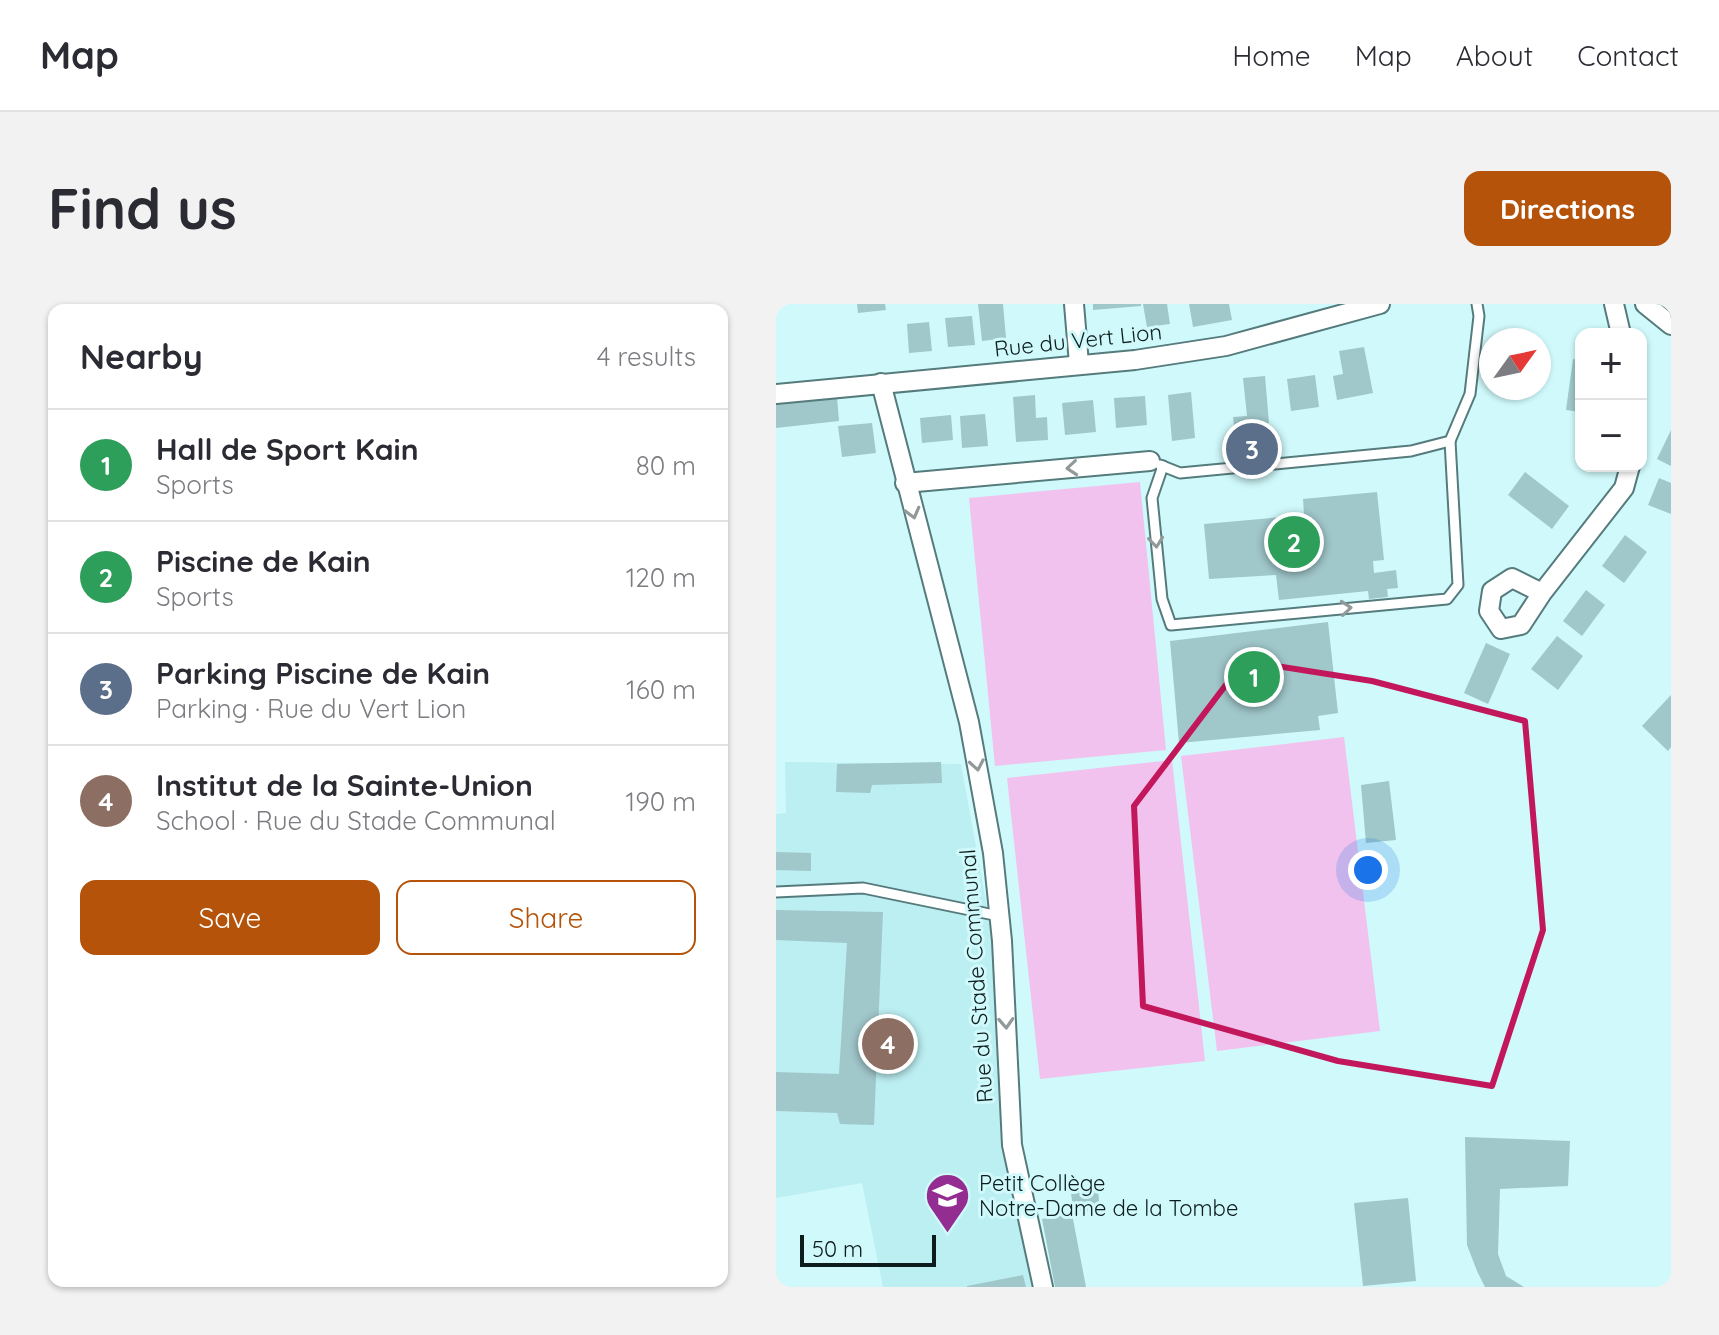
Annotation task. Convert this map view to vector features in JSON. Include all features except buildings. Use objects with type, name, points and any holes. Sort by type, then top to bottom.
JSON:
[{"type":"street","points":[[1074,304],[1079,364]]},
{"type":"street","name":"Rue du Vert Lion","points":[[776,394],[1135,360],[1226,346],[1380,304]]},
{"type":"street","points":[[1614,304],[1620,328]]},
{"type":"street","points":[[1645,304],[1671,325]]},
{"type":"street","name":"Rue du Stade Communal","points":[[881,383],[969,722],[993,853],[1012,1145],[1043,1287]]},
{"type":"street","points":[[905,483],[1156,464]]},
{"type":"street","points":[[1542,593],[1624,488],[1628,472]]},
{"type":"lane","points":[[1450,441],[1411,451],[1180,473],[1156,464],[1152,498],[1162,599],[1171,625],[1447,599],[1458,585],[1450,441],[1470,394],[1479,316],[1477,304]]},
{"type":"lane","points":[[776,892],[863,888],[999,916]]},
{"type":"highlighted area","points":[[1244,661],[1372,681],[1525,721],[1543,930],[1492,1086],[1338,1061],[1143,1006],[1134,806]]},
{"type":"shaded area","points":[[1140,482],[1166,750],[995,766],[969,498]]},
{"type":"shaded area","points":[[1344,737],[1380,1031],[1217,1051],[1181,756]]},
{"type":"shaded area","points":[[1172,760],[1205,1061],[1040,1079],[1007,778]]},
{"type":"shaded area","points":[[785,762],[961,764],[993,940],[1006,1148],[1035,1287],[883,1287],[862,1183],[776,1198],[776,814],[786,813]]},
{"type":"place","name":"Parking Piscine de Kain","points":[[1252,449]]},
{"type":"place","name":"Piscine de Kain","points":[[1294,542]]},
{"type":"place","name":"Hall de Sport Kain","points":[[1254,677]]},
{"type":"place","name":"Institut de la Sainte-Union","points":[[888,1044]]},
{"type":"place","name":"Petit Collège Notre-Dame de la Tombe","points":[[948,1235]]}]
